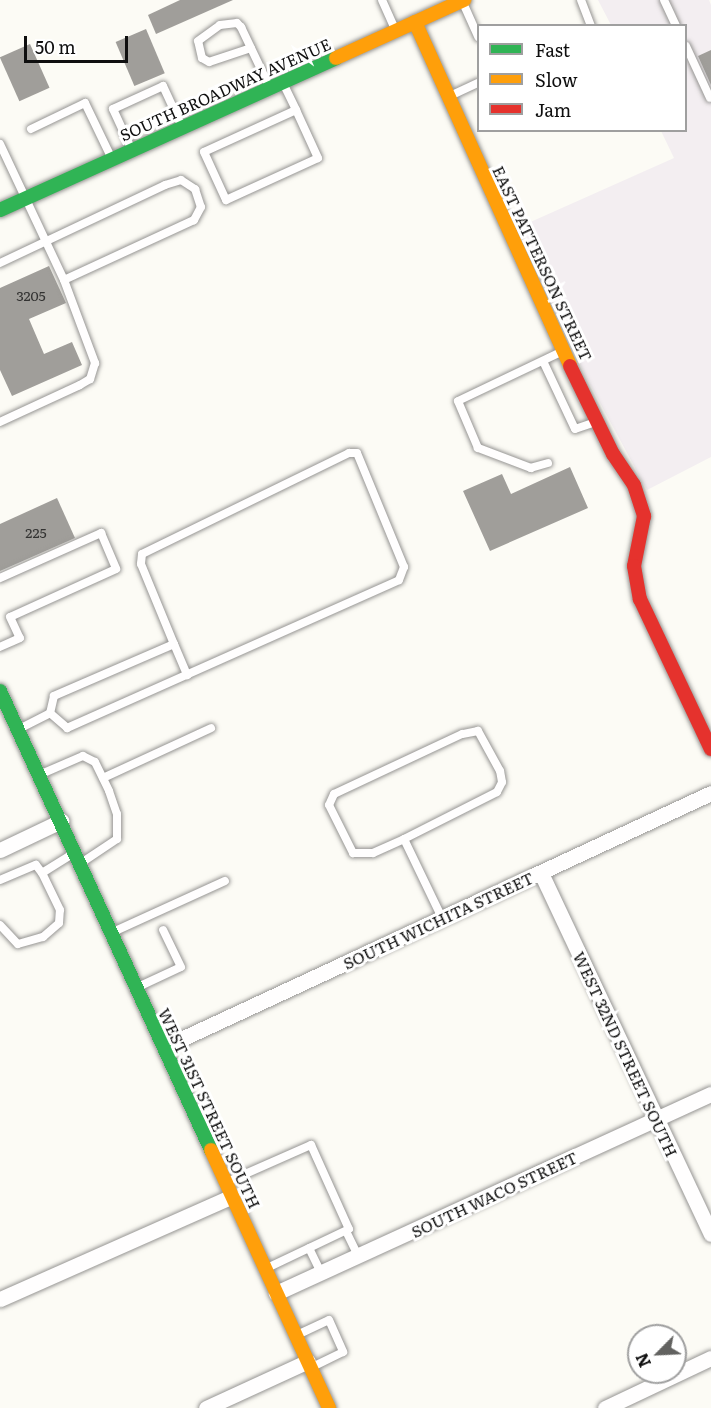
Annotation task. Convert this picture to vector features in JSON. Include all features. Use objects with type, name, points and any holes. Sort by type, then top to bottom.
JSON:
[{"type":"street","name":"SOUTH BROADWAY AVENUE","points":[[0,210],[415,22],[436,6],[463,0]]},
{"type":"street","name":"EAST PATTERSON STREET","points":[[415,22],[596,421],[634,485],[644,516],[634,566],[639,599],[711,748]]},
{"type":"street","name":"WEST 31ST STREET SOUTH","points":[[0,691],[329,1408]]},
{"type":"street","name":"SOUTH WICHITA STREET","points":[[164,1047],[711,793]]},
{"type":"street","points":[[0,850],[61,821]]},
{"type":"street","name":"WEST 32ND STREET SOUTH","points":[[541,873],[711,1234]]},
{"type":"street","name":"SOUTH WACO STREET","points":[[276,1293],[711,1094]]},
{"type":"street","points":[[0,1299],[229,1189]]},
{"type":"street","points":[[605,1408],[711,1358]]},
{"type":"street","points":[[206,1408],[309,1364]]},
{"type":"lane","points":[[382,0],[395,31]]},
{"type":"lane","points":[[463,0],[477,35]]},
{"type":"lane","points":[[581,0],[590,24]]},
{"type":"lane","points":[[664,0],[675,24]]},
{"type":"lane","points":[[251,48],[208,62],[198,50],[198,41],[220,25],[237,23],[251,48],[269,87]]},
{"type":"lane","points":[[687,48],[710,98]]},
{"type":"lane","points":[[282,81],[296,110],[318,158],[226,200],[204,152],[296,110]]},
{"type":"lane","points":[[448,96],[477,83]]},
{"type":"lane","points":[[131,149],[113,109],[163,86],[182,126]]},
{"type":"lane","points":[[31,129],[85,103],[111,158]]},
{"type":"lane","points":[[0,144],[64,280],[94,356],[94,373],[80,385],[0,422]]},
{"type":"lane","points":[[0,263],[181,180],[188,183],[198,198],[200,215],[194,220],[64,280]]},
{"type":"lane","points":[[548,463],[531,468],[478,448],[458,400],[565,351]]},
{"type":"lane","points":[[543,361],[575,429],[596,421]]},
{"type":"lane","points":[[50,713],[67,728],[187,675],[399,580],[404,567],[357,453],[349,453],[142,554],[141,564],[187,675]]},
{"type":"lane","points":[[0,578],[101,533],[116,569],[10,617],[20,638],[0,647]]},
{"type":"lane","points":[[50,713],[54,696],[174,644]]},
{"type":"lane","points":[[18,729],[50,713]]},
{"type":"lane","points":[[103,778],[211,728]]},
{"type":"lane","points":[[478,731],[500,771],[502,782],[497,792],[404,839],[373,853],[353,853],[331,812],[330,798],[462,734],[478,731]]},
{"type":"lane","points":[[39,775],[83,756],[95,762],[117,814],[117,839],[42,873]]},
{"type":"lane","points":[[404,839],[442,918]]},
{"type":"lane","points":[[0,880],[36,865],[60,910],[59,923],[44,937],[18,944],[0,925]]},
{"type":"lane","points":[[112,933],[225,881]]},
{"type":"lane","points":[[137,987],[181,968],[163,930]]},
{"type":"lane","points":[[229,1189],[311,1145],[350,1229],[266,1269]]},
{"type":"lane","points":[[346,1231],[358,1256]]},
{"type":"lane","points":[[309,1248],[321,1273]]},
{"type":"lane","points":[[296,1335],[329,1320],[343,1352],[309,1364]]},
{"type":"shaded area","points":[[598,0],[709,0],[711,5],[711,457],[647,490],[585,375],[517,228],[674,158],[661,132],[687,132],[687,24],[610,24]]},
{"type":"building","points":[[180,0],[233,0],[156,34],[148,15]]},
{"type":"building","points":[[146,29],[165,73],[134,86],[116,42]]},
{"type":"building","points":[[30,44],[50,88],[19,101],[0,57]]},
{"type":"building","points":[[711,50],[711,85],[698,56]]},
{"type":"building","points":[[49,266],[66,303],[29,319],[44,354],[72,342],[82,365],[12,396],[0,370],[0,288]]},
{"type":"building","points":[[570,467],[588,508],[490,551],[463,491],[502,474],[511,494]]},
{"type":"building","points":[[57,498],[75,538],[0,571],[0,524]]},
{"type":"traffic: fast","points":[[0,210],[336,58]]},
{"type":"traffic: fast","points":[[0,691],[211,1150]]},
{"type":"traffic: slow","points":[[336,58],[464,0]]},
{"type":"traffic: slow","points":[[415,22],[570,366]]},
{"type":"traffic: slow","points":[[211,1150],[329,1408]]},
{"type":"traffic: jam","points":[[570,366],[613,454],[634,485],[644,516],[634,566],[640,599],[711,749]]}]
